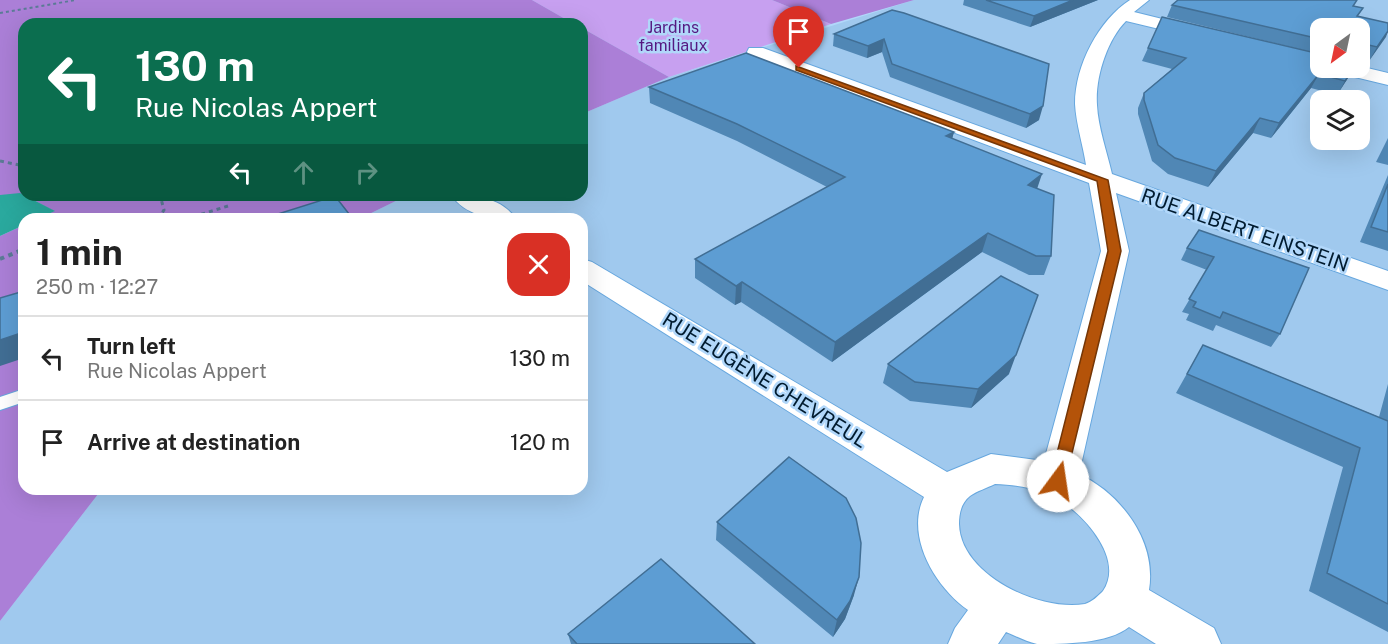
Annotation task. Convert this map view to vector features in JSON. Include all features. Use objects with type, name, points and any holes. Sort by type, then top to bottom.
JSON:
[{"type":"street","points":[[1058,481],[1114,251],[1086,104],[1098,47],[1131,7],[1220,38]]},
{"type":"street","name":"RUE ALBERT EINSTEIN","points":[[756,52],[1102,180],[1388,281]]},
{"type":"street","points":[[1370,75],[1388,79]]},
{"type":"street","points":[[474,201],[493,213]]},
{"type":"street","name":"RUE EUGÈNE CHEVREUL","points":[[588,272],[948,492]]},
{"type":"street","points":[[992,469],[1035,473],[1058,481],[1097,507],[1112,524],[1123,543],[1129,562],[1130,581],[1124,598],[1114,611],[1100,621],[1061,628],[1039,625],[996,608],[973,591],[956,572],[944,552],[938,531],[939,512],[948,492],[956,483],[972,474],[992,469]]},
{"type":"street","points":[[1124,598],[1198,644]]},
{"type":"street","points":[[971,644],[996,608]]},
{"type":"lane","points":[[0,404],[18,397]]},
{"type":"path","points":[[0,13],[76,0]]},
{"type":"path","points":[[0,161],[18,165]]},
{"type":"path","points":[[205,213],[228,206]]},
{"type":"path","points":[[0,259],[18,252]]},
{"type":"shaded area","points":[[0,0],[532,0],[564,18],[18,18],[18,195],[0,195]]},
{"type":"shaded area","points":[[772,0],[914,0],[831,24]]},
{"type":"shaded area","points":[[914,0],[1388,0],[1388,644],[0,644],[0,621],[97,495],[588,495],[588,213],[371,213],[396,201],[588,201],[588,111],[669,77]]},
{"type":"shaded area","points":[[588,31],[669,77],[588,111]]},
{"type":"shaded area","points":[[18,193],[18,201],[36,201],[55,211],[18,213],[18,228],[0,236],[0,195]]},
{"type":"shaded area","points":[[35,201],[396,201],[371,213],[50,213],[54,211]]},
{"type":"shaded area","points":[[18,228],[18,495],[97,495],[0,621],[0,236]]},
{"type":"green space","name":"Jardins familiaux","points":[[532,0],[772,0],[831,24],[669,77],[588,31],[588,18],[564,18]]},
{"type":"building","points":[[986,0],[1073,0],[1034,16]]},
{"type":"building","points":[[1178,0],[1357,0],[1353,6],[1363,8],[1357,16],[1366,18],[1310,18],[1310,37],[1172,5]]},
{"type":"building","points":[[892,10],[1049,64],[1043,106],[1030,114],[892,64],[884,39],[868,46],[834,34]]},
{"type":"building","points":[[1162,17],[1310,52],[1310,78],[1316,78],[1279,123],[1260,118],[1216,171],[1175,158],[1158,145],[1144,100],[1144,93],[1186,58],[1148,48]]},
{"type":"building","points":[[1370,19],[1388,23],[1388,31],[1377,47],[1370,45]]},
{"type":"building","points":[[746,53],[954,132],[946,136],[1042,174],[1028,185],[1054,195],[1051,256],[1036,256],[988,233],[835,342],[742,282],[736,286],[695,259],[845,177],[737,124],[649,87]]},
{"type":"building","points":[[1388,184],[1388,232],[1371,227]]},
{"type":"building","points":[[319,201],[339,201],[348,213],[281,213]]},
{"type":"building","points":[[1199,230],[1309,268],[1280,334],[1223,312],[1220,318],[1193,307],[1196,302],[1189,299],[1214,257],[1187,248]]},
{"type":"building","points":[[1001,276],[1038,295],[1016,355],[978,389],[915,382],[888,364]]},
{"type":"building","points":[[18,293],[18,334],[0,340],[0,298]]},
{"type":"building","points":[[1203,345],[1388,421],[1388,604],[1327,573],[1360,448],[1187,374]]},
{"type":"building","points":[[789,457],[846,498],[856,518],[861,543],[859,577],[850,601],[837,620],[717,522]]},
{"type":"building","points":[[661,559],[755,644],[577,644],[568,634]]},
{"type":"route","points":[[799,68],[1102,180],[1114,251],[1058,481]]}]
